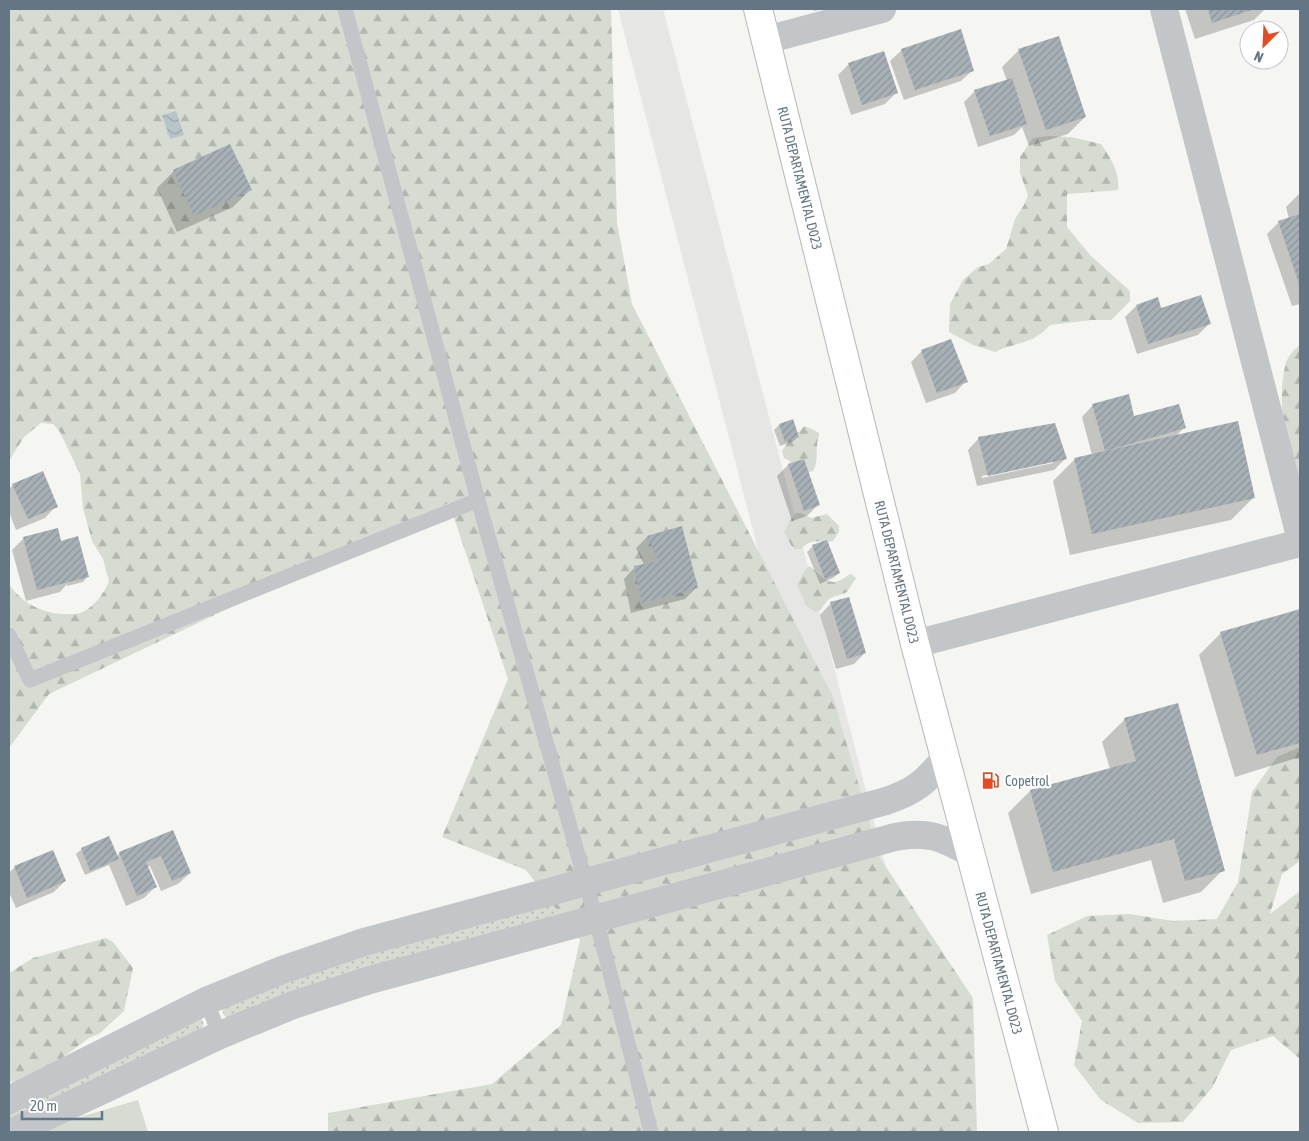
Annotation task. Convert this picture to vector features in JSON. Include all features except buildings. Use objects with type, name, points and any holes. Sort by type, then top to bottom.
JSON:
[{"type":"main road","name":"RUTA DEPARTAMENTAL D023","points":[[758,9],[914,644],[1044,1132]]},
{"type":"street","points":[[766,40],[882,9]]},
{"type":"street","points":[[1164,9],[1300,536]]},
{"type":"street","points":[[914,644],[1300,543]]},
{"type":"street","points":[[9,1100],[206,1001],[282,970],[364,942],[904,794],[918,787],[945,758]]},
{"type":"street","points":[[13,1132],[220,1035],[293,1005],[370,980],[910,834],[925,834],[946,839],[970,853]]},
{"type":"lane","points":[[345,9],[478,500],[596,919],[651,1132]]},
{"type":"lane","points":[[9,635],[30,680],[478,500]]},
{"type":"lane","points":[[206,1001],[220,1035]]},
{"type":"shaded area","points":[[618,9],[663,9],[889,879],[846,889]]},
{"type":"green space","points":[[9,9],[611,9],[617,222],[632,304],[833,697],[880,858],[973,998],[977,1132],[328,1132],[328,1113],[492,1084],[561,1025],[580,940],[526,870],[442,837],[508,679],[449,503],[49,694],[9,748],[9,584],[20,597],[35,607],[51,613],[74,614],[81,613],[94,603],[104,591],[109,581],[103,559],[92,541],[83,508],[80,474],[60,432],[53,424],[41,423],[24,437],[9,461]]},
{"type":"green space","points":[[1048,136],[1071,137],[1101,144],[1111,160],[1118,178],[1118,190],[1067,194],[1067,227],[1091,256],[1130,291],[1130,301],[1111,320],[1091,320],[1050,325],[1037,337],[995,352],[973,345],[949,332],[950,304],[963,280],[978,267],[989,264],[1006,249],[1015,219],[1028,195],[1020,173],[1020,157],[1033,138]]},
{"type":"green space","points":[[1300,345],[1300,476],[1289,469],[1283,431],[1282,387],[1286,363],[1290,355]]},
{"type":"green space","points":[[804,426],[819,433],[816,465],[813,471],[808,472],[803,472],[784,458],[782,451],[791,437]]},
{"type":"green space","points":[[796,513],[801,513],[811,518],[827,514],[839,526],[839,532],[833,541],[813,542],[801,549],[795,549],[784,532]]},
{"type":"green space","points":[[809,566],[831,582],[841,580],[851,574],[856,578],[847,592],[832,597],[821,610],[815,612],[806,605],[797,585]]},
{"type":"green space","points":[[1300,747],[1300,861],[1282,874],[1270,914],[1300,891],[1300,1059],[1273,1036],[1231,1050],[1212,1088],[1183,1122],[1138,1123],[1101,1100],[1074,1065],[1082,1021],[1055,981],[1047,935],[1087,916],[1130,914],[1173,921],[1217,919],[1238,882],[1252,792],[1277,757]]},
{"type":"green space","points":[[565,899],[574,912],[227,1018],[223,1013],[223,1007],[366,953]]},
{"type":"green space","points":[[106,938],[113,942],[133,968],[124,1011],[99,1034],[89,1038],[51,1066],[17,1081],[9,1082],[9,973],[33,958]]},
{"type":"green space","points":[[200,1018],[203,1023],[202,1030],[9,1124],[9,1110]]},
{"type":"green space","points":[[138,1100],[148,1132],[29,1132]]},
{"type":"water","points":[[176,111],[184,135],[170,139],[162,115]]},
{"type":"place","name":"Copetrol","points":[[991,781]]}]
